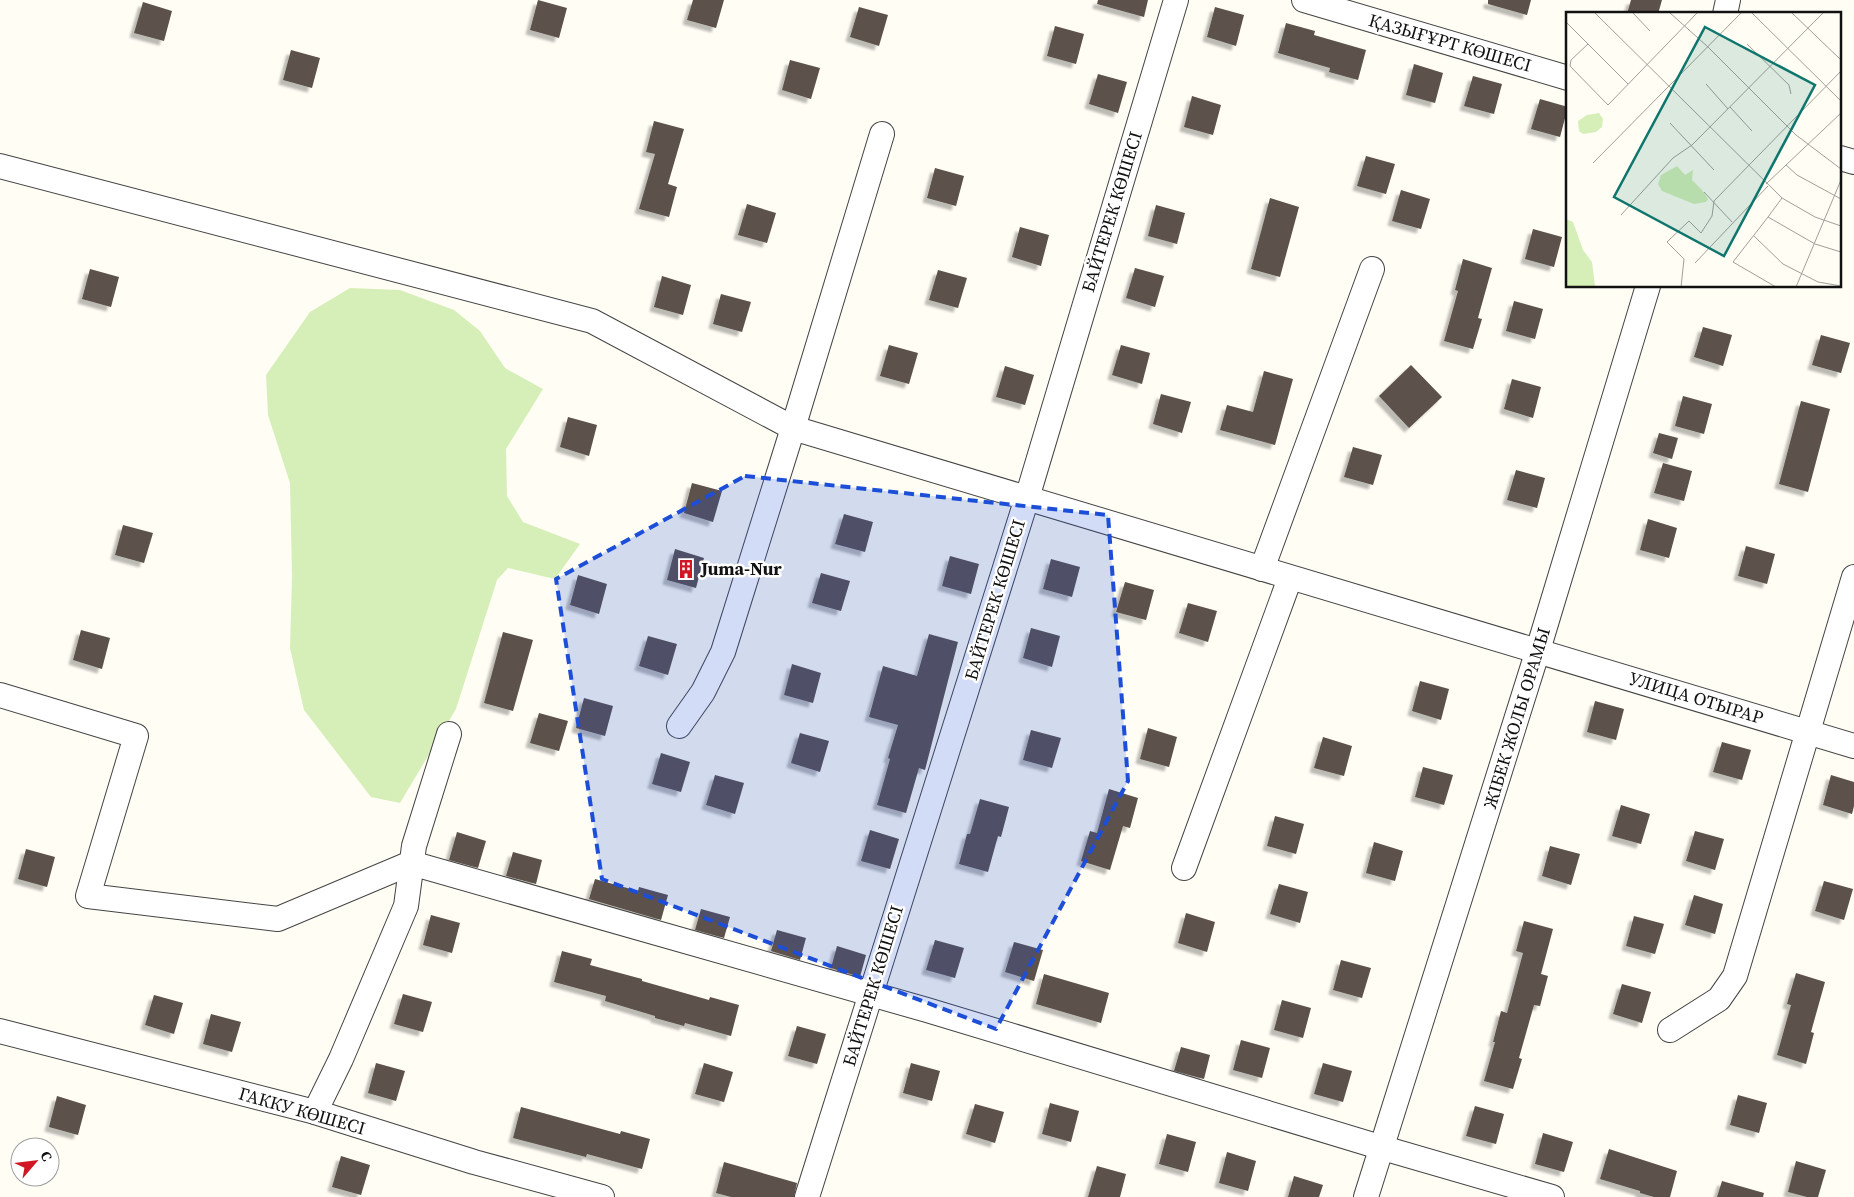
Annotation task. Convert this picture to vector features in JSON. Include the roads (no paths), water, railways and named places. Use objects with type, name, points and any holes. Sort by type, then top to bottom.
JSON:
[{"type":"street","name":"БАЙТЕРЕК КӨШЕСІ","points":[[807,1197],[1026,498],[1176,0]]},
{"type":"street","name":"ҚАЗЫҒҰРТ КӨШЕСІ","points":[[1304,0],[1566,77]]},
{"type":"street","points":[[679,726],[703,692],[723,652],[794,428],[882,134]]},
{"type":"street","name":"УЛИЦА ОТЫРАР","points":[[0,166],[592,321],[794,428],[1854,746]]},
{"type":"street","points":[[1262,569],[1372,269]]},
{"type":"street","name":"ЖІБЕК ЖОЛЫ ОРАМЫ","points":[[1366,1197],[1383,1148],[1538,650],[1647,288]]},
{"type":"street","points":[[1670,1030],[1719,999],[1734,976],[1854,577]]},
{"type":"street","points":[[1184,868],[1290,578]]},
{"type":"street","points":[[0,695],[136,736],[88,896],[278,919],[411,863],[927,1010],[1552,1197]]},
{"type":"street","points":[[315,1112],[341,1059],[406,906],[414,846],[449,734]]},
{"type":"street","name":"ГАККУ КӨШЕСІ","points":[[0,1031],[315,1112],[474,1162],[602,1197]]},
{"type":"place","name":"Juma-Nur","points":[[686,569]]}]
